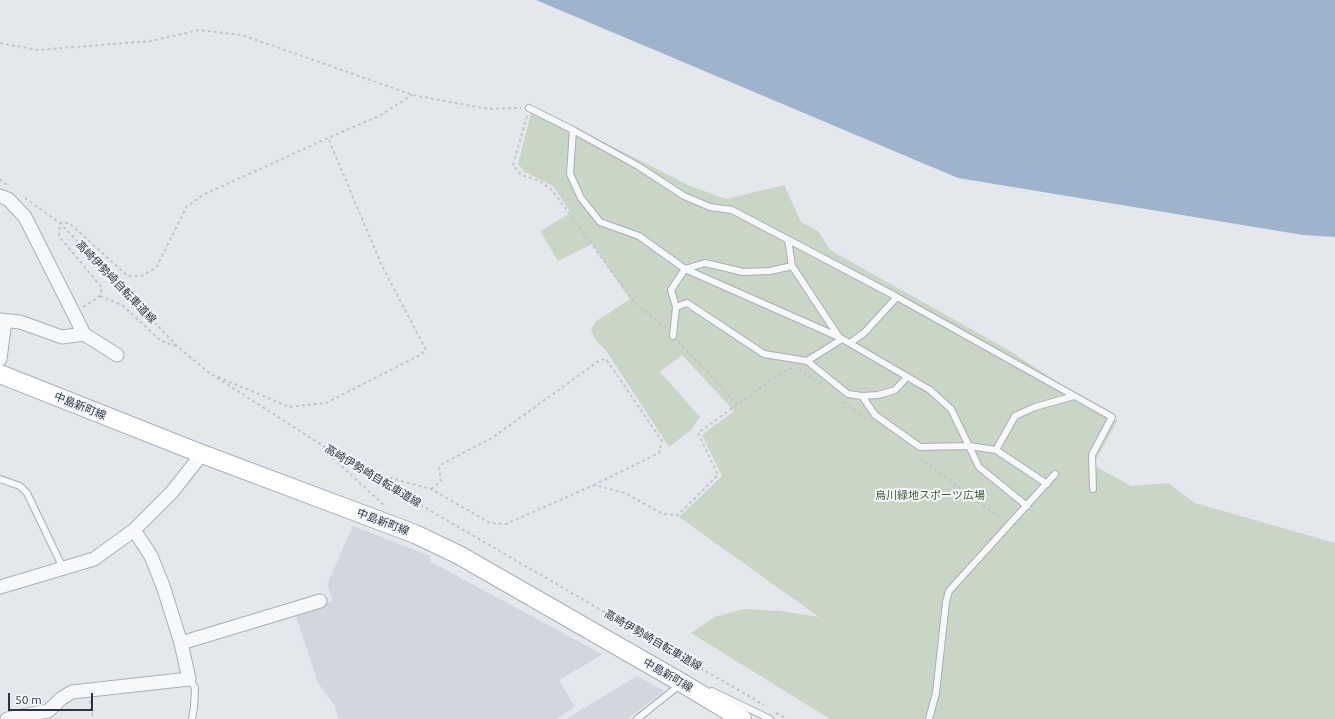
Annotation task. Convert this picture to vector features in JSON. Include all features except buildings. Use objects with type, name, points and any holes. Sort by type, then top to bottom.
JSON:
[{"type":"main road","name":"中島新町線","points":[[0,374],[202,454],[415,534],[459,556],[686,685],[742,719]]},
{"type":"street","points":[[0,196],[8,199],[25,218],[84,334],[118,355]]},
{"type":"street","points":[[0,359],[3,321],[20,322],[62,337],[84,334]]},
{"type":"street","points":[[0,587],[94,559],[134,530],[172,492],[202,454]]},
{"type":"street","points":[[7,719],[48,712],[62,698],[72,692],[189,680],[181,643],[163,586],[151,556],[134,530]]},
{"type":"street","points":[[181,643],[320,601]]},
{"type":"lane","points":[[529,108],[573,130],[638,166],[684,196],[710,207],[732,210],[788,239],[897,297],[1112,417],[1092,455],[1093,489]]},
{"type":"lane","points":[[573,130],[570,174],[581,198],[600,222],[639,236],[685,268],[841,338],[930,390],[951,409],[979,467],[1027,506]]},
{"type":"lane","points":[[788,239],[792,266],[841,338]]},
{"type":"lane","points":[[673,336],[676,307],[671,290],[685,268],[705,263],[743,272],[770,271],[792,266]]},
{"type":"lane","points":[[850,343],[864,333],[897,297]]},
{"type":"lane","points":[[676,307],[687,303],[764,354],[807,361],[848,394],[862,396],[878,395],[895,390],[907,377]]},
{"type":"lane","points":[[807,361],[841,338]]},
{"type":"lane","points":[[862,396],[875,415],[920,447],[969,446],[996,450],[1047,484]]},
{"type":"lane","points":[[996,450],[1014,416],[1035,407],[1074,396]]},
{"type":"lane","points":[[929,719],[936,693],[946,602],[949,591],[1055,474]]},
{"type":"lane","points":[[0,480],[20,486],[27,493],[63,569]]},
{"type":"lane","points":[[189,680],[194,688],[194,707],[192,719]]},
{"type":"lane","points":[[637,719],[686,685],[710,690],[770,719]]},
{"type":"path","points":[[0,43],[38,50],[151,40],[199,30],[242,35],[412,95],[488,109],[529,108],[513,165],[521,175],[540,181],[552,190],[634,302],[668,330],[738,405]]},
{"type":"path","points":[[73,313],[100,296],[102,288],[59,236],[60,223],[69,223],[128,276],[141,276],[156,268],[188,206],[205,194],[379,116],[412,95]]},
{"type":"path","points":[[212,375],[288,407],[326,403],[420,355],[426,350],[382,266],[328,138]]},
{"type":"path","points":[[0,180],[12,188]]},
{"type":"path","name":"高崎伊勢崎自転車道線","points":[[24,197],[60,223],[177,346],[212,375],[331,451],[369,472],[419,504],[767,707]]},
{"type":"path","points":[[100,296],[122,305],[161,341],[177,346]]},
{"type":"path","points":[[369,472],[431,490],[490,523],[506,524],[594,485],[659,453],[662,441],[606,359],[600,360],[492,438],[442,464],[439,468],[441,481],[431,490]]},
{"type":"path","points":[[594,485],[625,493],[663,514],[678,515],[718,475],[698,433],[781,373],[796,366],[827,390]]},
{"type":"path","points":[[840,399],[871,422]]},
{"type":"path","points":[[909,450],[1010,525]]},
{"type":"path","points":[[331,451],[334,458],[387,508],[388,524]]},
{"type":"path","points":[[88,690],[93,719]]},
{"type":"path","points":[[774,711],[787,719]]},
{"type":"shaded area","points":[[353,526],[430,556],[431,562],[602,654],[559,680],[575,707],[556,719],[339,719],[335,706],[318,683],[295,613],[333,601],[327,584]]},
{"type":"shaded area","points":[[637,676],[664,691],[627,719],[566,719]]},
{"type":"green space","name":"烏川緑地スポーツ広場","points":[[533,106],[690,186],[726,199],[784,185],[801,222],[818,231],[830,250],[1010,351],[1117,421],[1093,465],[1131,486],[1168,483],[1195,503],[1335,543],[1335,719],[830,719],[691,633],[715,617],[745,609],[780,611],[819,617],[679,517],[722,476],[702,435],[734,411],[682,355],[660,372],[700,417],[691,430],[669,447],[605,349],[597,342],[591,330],[595,322],[630,299],[592,244],[558,261],[540,231],[571,213],[553,186],[525,172],[518,164]]},
{"type":"water","points":[[536,0],[1335,0],[1335,237],[1303,235],[958,178]]}]
